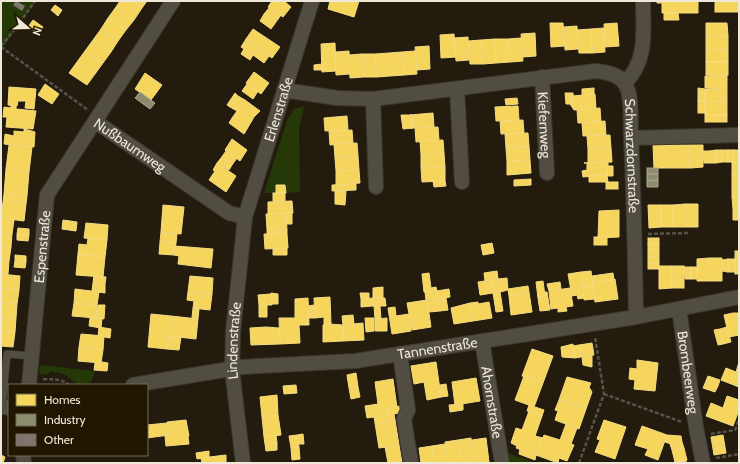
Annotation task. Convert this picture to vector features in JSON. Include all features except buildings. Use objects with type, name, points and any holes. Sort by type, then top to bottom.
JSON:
[{"type":"street","name":"Nußbaumweg","points":[[173,1],[96,122],[229,213],[245,217]]},
{"type":"street","name":"Erlenstraße","points":[[245,217],[312,1]]},
{"type":"street","name":"Schwarzdornstraße","points":[[636,317],[635,234],[630,98],[625,84],[638,67],[644,49],[643,1]]},
{"type":"street","name":"Kiefernweg","points":[[284,90],[337,98],[373,99],[596,71],[612,74],[625,84]]},
{"type":"street","name":"Kiefernweg","points":[[542,77],[547,173]]},
{"type":"street","points":[[457,89],[462,182]]},
{"type":"street","points":[[373,99],[376,187]]},
{"type":"street","name":"Espenstraße","points":[[30,382],[47,195],[96,122]]},
{"type":"street","points":[[631,138],[739,135]]},
{"type":"street","name":"Lindenstraße","points":[[244,463],[232,368],[233,332],[245,217]]},
{"type":"street","name":"Tannenstraße","points":[[139,384],[232,368],[355,361],[636,317],[739,297]]},
{"type":"street","name":"Brombeerweg","points":[[679,309],[696,432],[703,461]]},
{"type":"street","name":"Ahornstraße","points":[[482,341],[502,463]]},
{"type":"street","points":[[400,354],[408,410],[404,419],[411,463]]},
{"type":"lane","points":[[4,406],[7,354],[32,356]]},
{"type":"path","points":[[35,1],[1,47],[85,107],[96,122]]},
{"type":"path","points":[[635,234],[689,234]]},
{"type":"path","points":[[579,463],[604,394],[593,324]]},
{"type":"path","points":[[30,382],[55,379],[68,384]]},
{"type":"path","points":[[604,394],[696,432],[735,430],[739,420]]},
{"type":"path","points":[[703,461],[739,454]]},
{"type":"green space","points":[[1,1],[36,1],[4,46],[1,44]]},
{"type":"green space","points":[[304,106],[299,130],[300,192],[286,193],[285,185],[276,185],[276,193],[264,193],[287,121],[294,109]]},
{"type":"green space","points":[[40,365],[95,371],[91,382],[83,384],[78,384],[64,374],[50,371],[47,375],[39,374]]},
{"type":"green space","points":[[507,453],[536,463],[508,463]]}]
